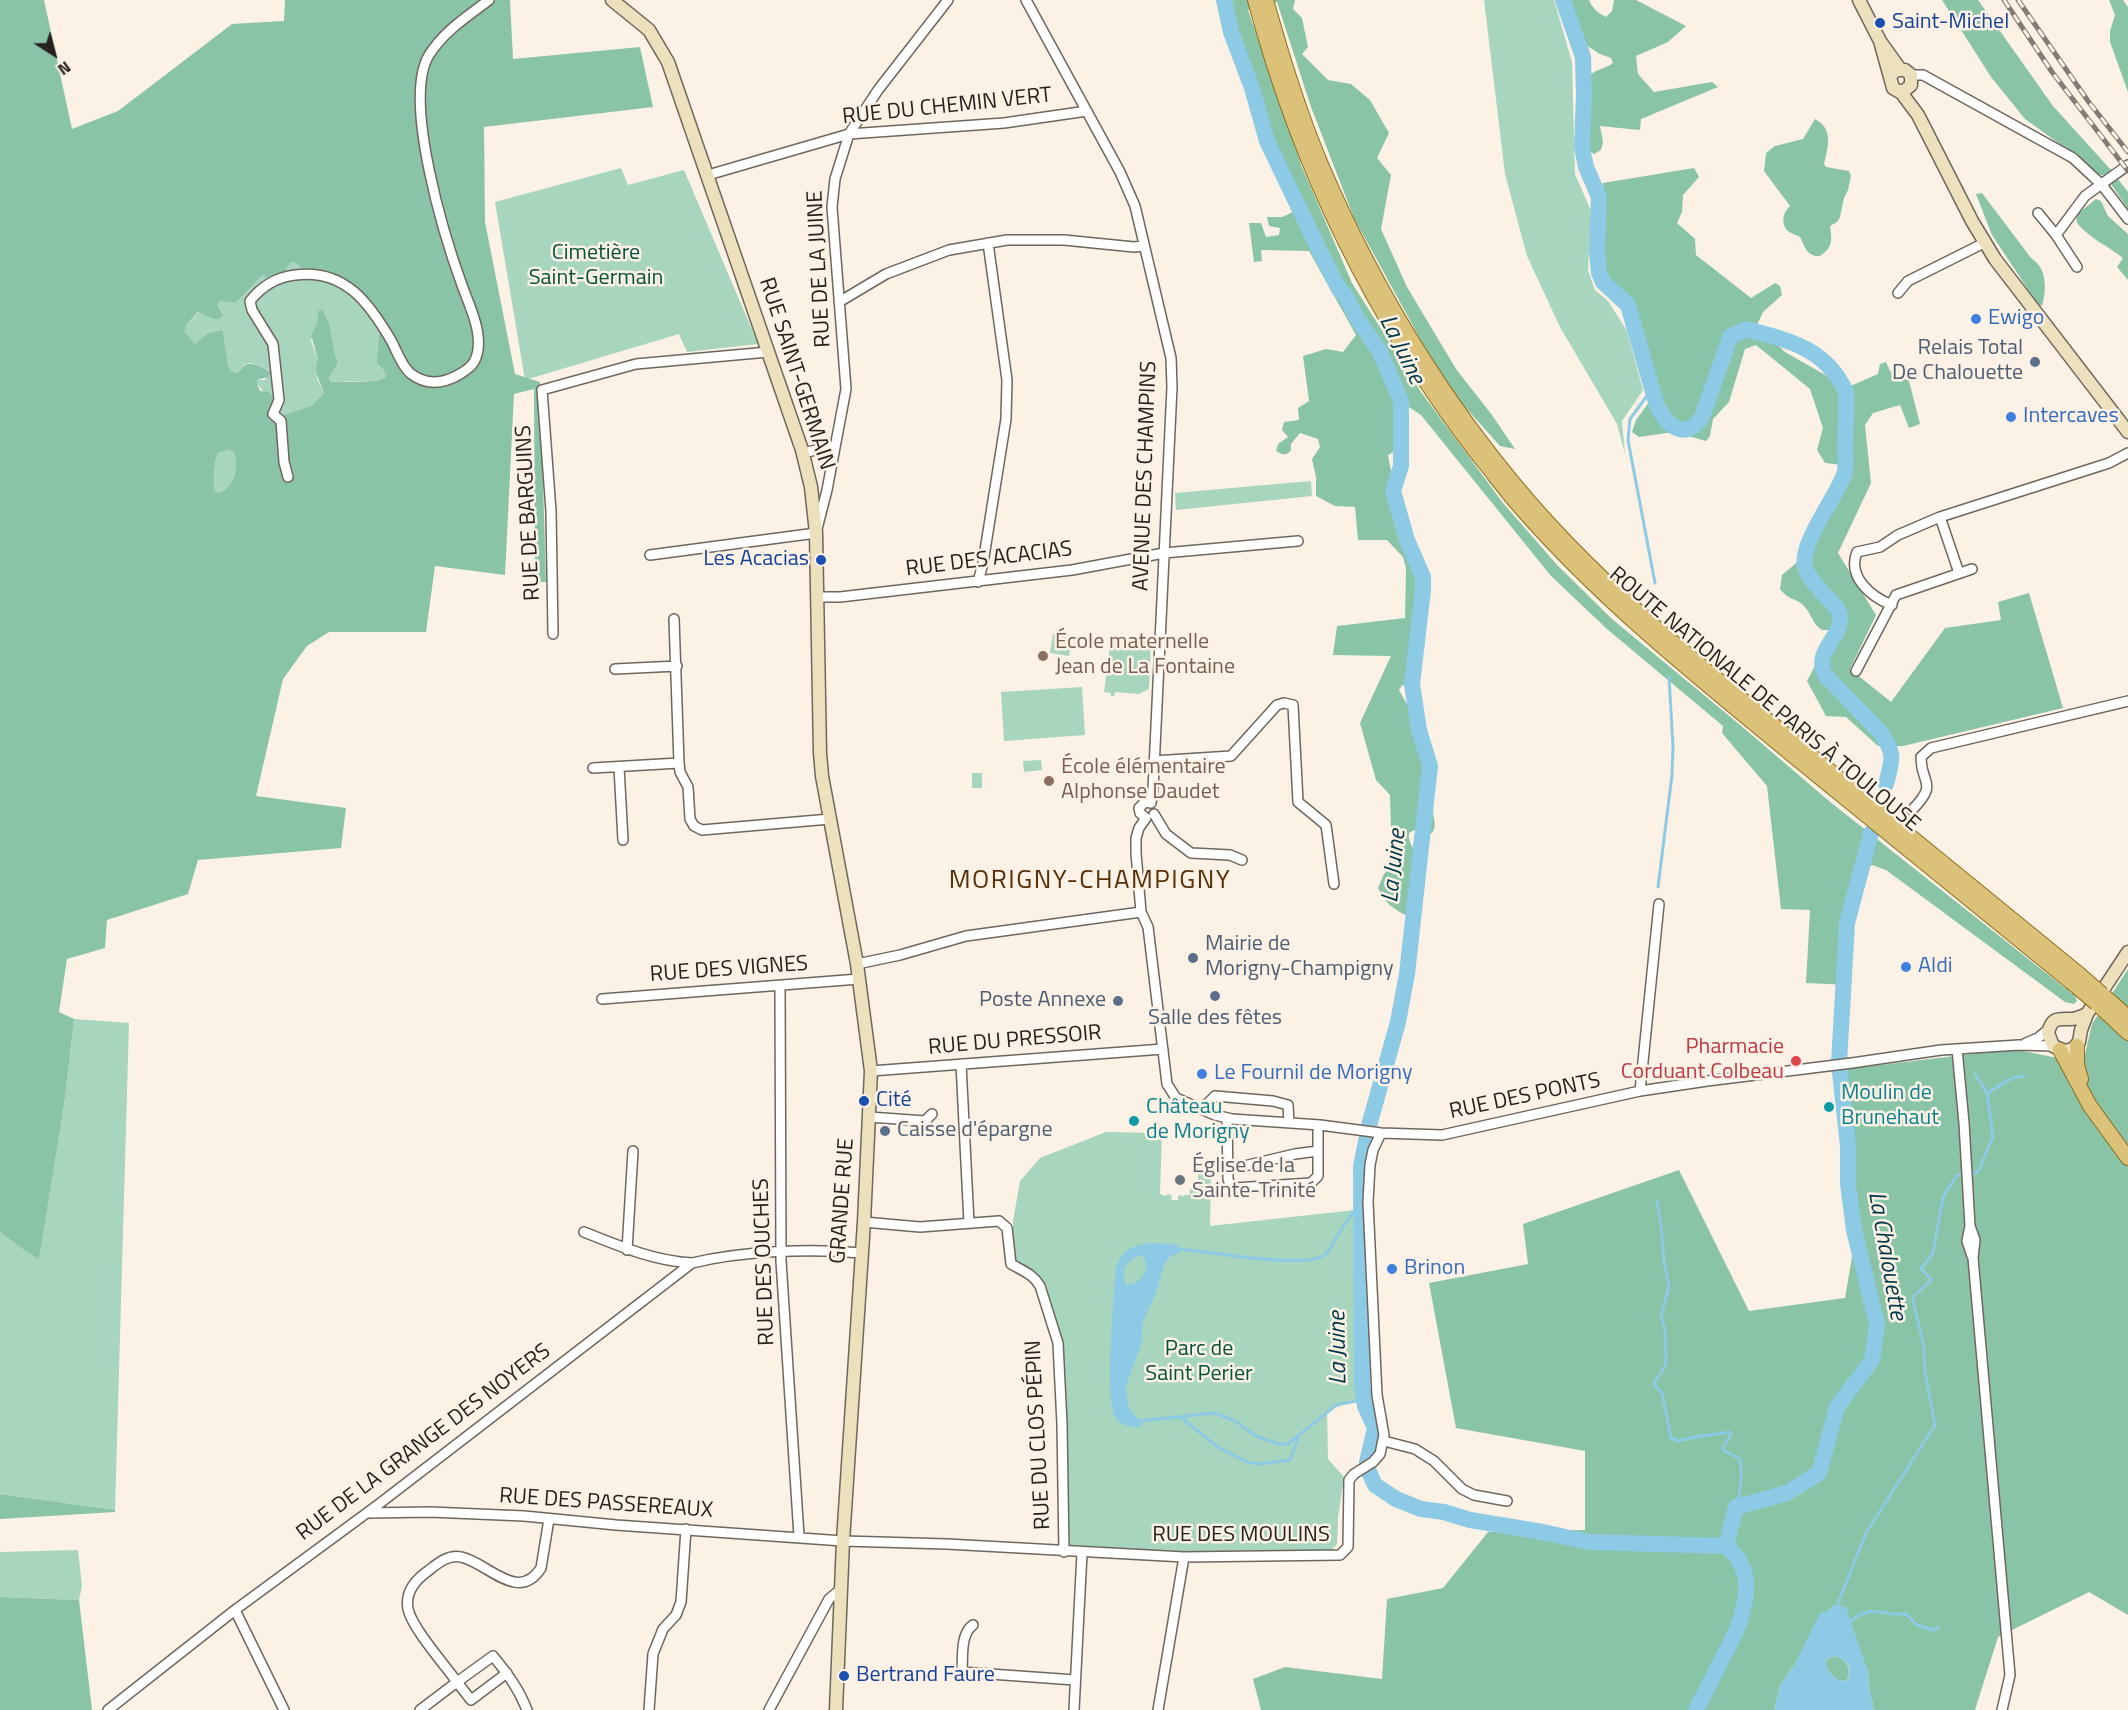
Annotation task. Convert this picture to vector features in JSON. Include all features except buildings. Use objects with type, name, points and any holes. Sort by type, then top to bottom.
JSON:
[{"type":"main road","name":"RUE SAINT-GERMAIN","points":[[612,0],[642,24],[668,62],[802,453],[811,487],[819,597],[820,753],[839,867]]},
{"type":"main road","name":"ROUTE NATIONALE DE PARIS À TOULOUSE","points":[[1255,0],[1288,111],[1311,170],[1369,289],[1404,349],[1452,420],[1519,506],[1594,586],[1661,647],[2075,978]]},
{"type":"main road","name":"ROUTE NATIONALE DE PARIS À TOULOUSE","points":[[1266,0],[1299,105],[1321,165],[1363,254],[1413,342],[1460,413],[1526,498],[1600,576],[1667,638],[2119,1014],[2128,1033]]},
{"type":"main road","points":[[1859,0],[1984,243],[2013,285],[2100,393],[2128,432]]},
{"type":"main road","name":"GRANDE RUE","points":[[836,1710],[843,1541],[864,1222],[871,1071],[857,964],[839,867]]},
{"type":"main road","points":[[2084,1093],[2077,1065],[2077,1046],[2081,1038],[2081,1030],[2087,1014],[2128,952]]},
{"type":"main road","points":[[2072,1019],[2087,1014]]},
{"type":"main road","points":[[2081,1030],[2079,1025],[2066,1017],[2056,1020],[2049,1029],[2048,1038],[2057,1048],[2090,1106],[2128,1158]]},
{"type":"main road","points":[[2057,1048],[2069,1050],[2077,1046]]},
{"type":"street","points":[[288,477],[284,462],[281,421],[273,414],[279,400],[273,344],[252,310],[250,301],[258,291],[271,282],[289,275],[317,274],[343,283],[370,306],[409,372],[424,381],[436,383],[449,381],[474,362],[477,331],[456,270],[432,179],[422,124],[420,89],[429,55],[451,29],[489,0]]},
{"type":"street","name":"RUE DE LA JUINE","points":[[816,533],[846,389],[832,207],[835,179],[849,134],[878,90],[948,0]]},
{"type":"street","name":"AVENUE DES CHAMPINS","points":[[1026,0],[1120,172],[1135,206],[1171,358],[1172,387],[1150,803]]},
{"type":"street","points":[[1902,80],[1923,75],[2073,158],[2102,184],[2128,219]]},
{"type":"street","name":"RUE DU CHEMIN VERT","points":[[708,175],[849,134],[1004,123],[1087,111]]},
{"type":"street","points":[[2055,235],[2085,196],[2128,165]]},
{"type":"street","points":[[2038,213],[2078,267]]},
{"type":"street","points":[[839,302],[886,274],[949,250],[1007,240],[1064,240],[1144,246]]},
{"type":"street","points":[[978,582],[1006,419],[1007,381],[988,243]]},
{"type":"street","points":[[1898,293],[1908,281],[1984,243]]},
{"type":"street","name":"RUE DE BARGUINS","points":[[553,634],[551,511],[542,390],[636,364],[768,352]]},
{"type":"street","points":[[802,453],[835,447]]},
{"type":"street","points":[[1892,605],[1876,599],[1857,576],[1854,561],[1857,552],[1880,547],[1940,517],[2109,463],[2128,453]]},
{"type":"street","points":[[1940,517],[1959,573]]},
{"type":"street","points":[[650,555],[816,533]]},
{"type":"street","name":"RUE DES ACACIAS","points":[[819,597],[840,597],[978,582],[1072,570],[1164,553],[1298,541]]},
{"type":"street","points":[[1856,671],[1896,596],[1972,569]]},
{"type":"street","points":[[674,619],[679,763],[680,772],[688,787],[690,819],[694,826],[702,830],[830,819]]},
{"type":"street","points":[[615,669],[677,666]]},
{"type":"street","points":[[1912,810],[1924,797],[1928,783],[1921,766],[1921,757],[1931,748],[2128,701]]},
{"type":"street","points":[[1154,761],[1231,756],[1277,705],[1284,703],[1293,705],[1298,802],[1326,825],[1334,884]]},
{"type":"street","points":[[593,768],[679,763]]},
{"type":"street","points":[[619,767],[623,840]]},
{"type":"street","points":[[1163,1049],[1148,927],[1141,912],[1137,838],[1139,828],[1150,816],[1155,809],[1150,803],[1143,804],[1139,808],[1141,816],[1150,816],[1166,834],[1191,853],[1230,855],[1242,860]]},
{"type":"street","points":[[1640,1091],[1659,904]]},
{"type":"street","points":[[857,964],[900,955],[966,936],[1141,912]]},
{"type":"street","name":"RUE DES VIGNES","points":[[602,999],[859,979]]},
{"type":"street","name":"RUE DES OUCHES","points":[[780,986],[782,1252],[799,1536]]},
{"type":"street","name":"RUE DES PONTS","points":[[2019,1045],[2038,1038],[2049,1029]]},
{"type":"street","name":"RUE DES PONTS","points":[[1163,1049],[1167,1084],[1176,1098],[1227,1118],[1318,1125],[1379,1133],[1442,1135],[1640,1091],[1736,1077],[1957,1049],[2019,1045],[2057,1048]]},
{"type":"street","name":"RUE DU PRESSOIR","points":[[871,1071],[1163,1049]]},
{"type":"street","points":[[1957,1049],[1970,1226],[1967,1241],[1973,1258],[2010,1675],[2002,1710]]},
{"type":"street","points":[[961,1064],[969,1223]]},
{"type":"street","points":[[1202,1109],[1215,1096],[1273,1101],[1288,1105],[1289,1123]]},
{"type":"street","points":[[869,1117],[925,1120],[932,1114]]},
{"type":"street","points":[[1227,1118],[1228,1179],[1230,1185],[1235,1188],[1311,1184],[1318,1176],[1318,1125]]},
{"type":"street","points":[[1379,1133],[1370,1165],[1368,1202],[1377,1395],[1384,1441],[1415,1449],[1434,1461],[1462,1489],[1474,1495],[1507,1501]]},
{"type":"street","points":[[627,1250],[633,1151]]},
{"type":"street","points":[[1240,1167],[1318,1151]]},
{"type":"street","name":"RUE DU CLOS PÉPIN","points":[[864,1222],[920,1227],[999,1221],[1007,1228],[1011,1264],[1035,1278],[1040,1286],[1058,1343],[1064,1552]]},
{"type":"street","points":[[584,1232],[627,1250],[672,1262],[692,1263]]},
{"type":"street","name":"RUE DE LA GRANGE DES NOYERS","points":[[108,1710],[692,1263],[722,1256],[782,1252],[861,1253]]},
{"type":"street","name":"RUE DES MOULINS","points":[[843,1541],[947,1544],[1184,1557],[1332,1557],[1341,1555],[1348,1547],[1349,1480],[1380,1454],[1384,1441]]},
{"type":"street","name":"RUE DES PASSEREAUX","points":[[367,1513],[430,1512],[549,1519],[843,1541]]},
{"type":"street","points":[[507,1673],[471,1700],[415,1624],[408,1609],[409,1592],[416,1579],[450,1556],[461,1557],[508,1580],[518,1583],[526,1582],[537,1575],[541,1568],[549,1519]]},
{"type":"street","points":[[649,1710],[653,1654],[663,1629],[676,1615],[681,1602],[686,1529]]},
{"type":"street","points":[[1074,1710],[1082,1553]]},
{"type":"street","points":[[1158,1710],[1184,1557]]},
{"type":"street","points":[[769,1710],[830,1599],[841,1589]]},
{"type":"street","points":[[236,1610],[284,1710]]},
{"type":"street","points":[[973,1625],[968,1629],[964,1638],[962,1672],[1075,1680]]},
{"type":"street","points":[[420,1710],[493,1656],[518,1689],[527,1710]]},
{"type":"green space","points":[[0,0],[44,0],[72,129],[118,111],[232,24],[284,21],[285,0],[510,0],[513,59],[640,47],[653,107],[484,127],[485,222],[515,374],[540,382],[546,582],[535,582],[534,389],[514,394],[505,575],[435,566],[426,632],[329,632],[307,646],[283,679],[256,796],[346,808],[341,848],[198,860],[188,894],[107,920],[105,948],[67,959],[59,1012],[74,1019],[64,1106],[39,1259],[0,1232]],"holes":[[[293,261],[302,268],[318,269],[325,277],[360,299],[374,314],[379,329],[377,363],[383,369],[386,377],[366,382],[331,382],[329,378],[338,363],[326,316],[322,310],[318,311],[317,324],[311,335],[318,359],[317,372],[324,393],[311,406],[283,415],[272,405],[273,397],[269,392],[260,391],[257,384],[257,380],[268,377],[271,372],[251,364],[245,365],[237,373],[232,372],[228,365],[223,330],[208,333],[195,344],[184,331],[198,312],[219,319],[223,315],[217,305],[220,301],[236,303],[262,275],[279,278]],[[229,450],[234,452],[236,464],[234,476],[228,487],[218,493],[215,491],[214,482],[218,453]]]},
{"type":"green space","points":[[1220,0],[1295,0],[1293,9],[1302,18],[1308,47],[1302,54],[1328,80],[1351,84],[1370,100],[1389,133],[1377,158],[1391,175],[1381,229],[1407,287],[1456,369],[1515,449],[1500,446],[1458,399],[1423,344],[1354,218],[1311,107],[1277,2],[1248,10],[1302,167],[1352,283],[1421,392],[1503,503],[1558,566],[1612,619],[1829,801],[2075,996],[2077,1001],[2074,1004],[2065,1002],[1886,870],[1872,865],[1851,879],[1849,985],[1806,983],[1810,910],[1781,909],[1767,786],[1722,733],[1723,726],[1607,629],[1551,576],[1421,415],[1406,405],[1398,422],[1397,450],[1388,455],[1393,482],[1391,502],[1402,537],[1419,575],[1416,622],[1421,633],[1416,687],[1402,685],[1399,690],[1423,731],[1433,758],[1435,827],[1429,835],[1414,830],[1409,833],[1410,842],[1421,861],[1424,877],[1409,911],[1406,915],[1386,901],[1378,888],[1383,876],[1401,851],[1391,828],[1390,795],[1376,780],[1360,723],[1391,656],[1333,655],[1337,626],[1405,618],[1406,568],[1403,557],[1387,540],[1358,540],[1355,507],[1335,506],[1316,496],[1316,477],[1312,459],[1320,447],[1318,439],[1300,433],[1291,444],[1291,450],[1288,453],[1282,454],[1276,451],[1278,444],[1288,437],[1282,430],[1284,422],[1299,420],[1298,408],[1309,401],[1303,356],[1326,349],[1343,352],[1356,335],[1309,251],[1261,250],[1262,261],[1254,262],[1249,223],[1261,223],[1266,237],[1279,235],[1280,228],[1269,226],[1267,217],[1282,217],[1293,212],[1260,138],[1223,18]]},
{"type":"green space","points":[[1484,0],[1554,0],[1572,62],[1575,174],[1591,211],[1588,270],[1595,290],[1608,301],[1627,331],[1643,390],[1622,421],[1625,454],[1617,424],[1560,327],[1527,256],[1505,174]]},
{"type":"green space","points":[[1567,0],[1589,0],[1600,14],[1606,17],[1612,11],[1614,0],[1636,0],[1686,26],[1668,42],[1636,56],[1638,74],[1654,92],[1712,82],[1718,87],[1641,119],[1640,130],[1600,126],[1603,142],[1601,150],[1594,154],[1584,146],[1586,126],[1590,117],[1590,75],[1613,63],[1611,58],[1583,43]]},
{"type":"green space","points":[[1942,0],[1978,0],[2053,106],[2128,192],[2128,209],[2111,184],[2112,178],[2108,175],[2096,175],[2067,149],[2025,119],[1991,77]]},
{"type":"green space","points":[[2109,0],[2123,0],[2128,7],[2128,92],[2110,42],[2110,31],[2115,15]]},
{"type":"green space","points":[[1815,119],[1821,123],[1827,133],[1828,145],[1824,164],[1826,167],[1849,171],[1851,176],[1840,217],[1830,226],[1829,247],[1820,256],[1809,253],[1800,237],[1785,227],[1784,216],[1790,206],[1764,171],[1766,153],[1775,146],[1803,139]]},
{"type":"green space","name":"Cimetière Saint-Germain","points":[[621,168],[628,185],[684,170],[758,344],[687,352],[679,334],[525,380],[495,202]]},
{"type":"green space","points":[[1694,168],[1699,177],[1683,195],[1682,212],[1677,223],[1695,239],[1696,255],[1751,298],[1775,283],[1780,286],[1782,295],[1763,312],[1757,325],[1785,352],[1827,376],[1839,391],[1878,374],[1880,364],[1886,362],[1890,371],[1909,381],[1920,424],[1909,428],[1900,405],[1873,413],[1865,425],[1871,483],[1838,553],[1876,615],[1850,669],[1891,702],[1945,628],[2001,620],[1998,602],[2029,593],[2063,708],[1903,746],[1878,746],[1846,717],[1826,716],[1807,681],[1834,630],[1819,628],[1804,606],[1780,589],[1782,575],[1801,559],[1805,542],[1840,478],[1843,465],[1825,463],[1817,450],[1823,428],[1810,389],[1756,345],[1745,349],[1729,402],[1713,419],[1710,436],[1706,441],[1674,432],[1639,437],[1632,432],[1636,420],[1657,391],[1635,314],[1602,266],[1603,183]]},
{"type":"green space","points":[[1982,193],[2040,267],[2045,286],[2042,306],[2037,303],[1992,235],[1976,194]]},
{"type":"green space","points":[[2096,199],[2101,201],[2108,216],[2128,234],[2128,280],[2117,267],[2123,258],[2093,238],[2077,223],[2076,215]]},
{"type":"green space","points":[[293,260],[302,268],[318,268],[324,276],[348,287],[379,326],[383,369],[386,377],[373,381],[331,382],[329,378],[338,363],[332,349],[326,316],[317,318],[311,341],[318,359],[317,379],[324,393],[311,406],[283,415],[257,384],[257,380],[265,380],[269,370],[250,363],[245,364],[237,373],[232,372],[228,365],[223,330],[208,333],[195,344],[183,330],[199,312],[214,318],[223,315],[217,305],[220,301],[236,303],[262,274]]},
{"type":"green space","points":[[229,450],[234,452],[236,464],[234,476],[228,487],[218,493],[215,491],[214,482],[218,453]]},
{"type":"green space","points":[[1311,481],[1312,496],[1176,510],[1175,493]]},
{"type":"green space","points":[[1053,634],[1072,637],[1069,656],[1050,653]]},
{"type":"green space","points":[[1111,637],[1151,642],[1149,689],[1139,694],[1115,692],[1114,696],[1104,692]]},
{"type":"green space","points":[[1082,687],[1085,735],[1004,741],[1001,692]]},
{"type":"green space","points":[[1041,760],[1042,770],[1024,772],[1023,761]]},
{"type":"green space","points":[[972,773],[982,773],[982,788],[972,788]]},
{"type":"green space","points":[[2128,969],[2128,1615],[2089,1592],[1998,1637],[1975,1710],[1874,1710],[1868,1672],[1849,1620],[1806,1643],[1794,1666],[1781,1683],[1774,1710],[1261,1710],[1253,1679],[1285,1667],[1382,1679],[1387,1599],[1443,1588],[1488,1532],[1585,1530],[1585,1451],[1456,1428],[1429,1283],[1528,1264],[1523,1224],[1679,1170],[1749,1311],[1845,1298],[1855,1240],[1847,1069],[2013,1049],[2083,1063],[2092,1024]]},
{"type":"green space","points":[[74,1019],[129,1023],[115,1510],[0,1494],[0,1232],[25,1251],[39,1258],[64,1106]]},
{"type":"green space","name":"Parc de Saint Perier","points":[[1106,1132],[1162,1133],[1160,1194],[1172,1196],[1171,1200],[1178,1200],[1178,1196],[1181,1195],[1183,1197],[1190,1195],[1190,1189],[1197,1187],[1198,1182],[1201,1181],[1198,1180],[1198,1174],[1211,1175],[1210,1226],[1364,1209],[1371,1382],[1363,1399],[1355,1403],[1342,1403],[1327,1411],[1328,1459],[1344,1477],[1337,1544],[1331,1551],[1153,1552],[1070,1547],[1067,1537],[1060,1343],[1048,1293],[1040,1279],[1013,1260],[1013,1221],[1020,1181],[1040,1158]]},
{"type":"green space","points":[[0,1494],[115,1510],[115,1512],[0,1519]]},
{"type":"green space","points":[[78,1550],[82,1586],[79,1600],[0,1597],[0,1552]]},
{"type":"green space","points":[[0,1597],[79,1600],[92,1710],[0,1710]]},
{"type":"green space","points":[[1834,1656],[1847,1664],[1849,1671],[1847,1680],[1839,1681],[1827,1668],[1827,1659]]},
{"type":"water","points":[[1149,1243],[1178,1245],[1180,1253],[1170,1256],[1164,1265],[1156,1293],[1143,1321],[1141,1344],[1126,1386],[1128,1407],[1142,1424],[1141,1427],[1134,1427],[1118,1421],[1112,1408],[1110,1370],[1116,1269],[1122,1256],[1131,1248]],"holes":[[[1142,1255],[1145,1259],[1144,1274],[1138,1281],[1127,1285],[1124,1280],[1126,1266],[1132,1259]]]},
{"type":"water","points":[[1832,1606],[1846,1607],[1868,1672],[1874,1710],[1774,1710],[1781,1683],[1794,1666],[1820,1613],[1828,1611]],"holes":[[[1834,1656],[1848,1664],[1847,1680],[1839,1681],[1827,1668],[1827,1659]]]},
{"type":"waterway","name":"La Juine","points":[[1224,0],[1231,32],[1252,88],[1267,141],[1339,289],[1380,352],[1401,401],[1401,466],[1393,491],[1407,540],[1423,577],[1412,684],[1419,730],[1430,766],[1407,974],[1398,1022],[1370,1122],[1361,1166],[1362,1384],[1365,1406],[1375,1428],[1367,1462],[1369,1472],[1375,1485],[1396,1499],[1421,1509],[1444,1512],[1470,1520],[1588,1542],[1726,1546],[1742,1566],[1745,1576],[1743,1611],[1735,1634],[1696,1710]]},
{"type":"waterway","name":"La Chalouette","points":[[1563,0],[1583,57],[1582,147],[1586,167],[1599,197],[1597,251],[1599,273],[1603,282],[1628,305],[1657,406],[1666,420],[1683,430],[1696,424],[1702,417],[1730,337],[1746,329],[1791,342],[1817,356],[1838,377],[1846,392],[1845,472],[1807,546],[1805,567],[1812,581],[1835,606],[1840,615],[1837,631],[1823,658],[1822,666],[1825,675],[1886,741],[1891,752],[1886,784]]},
{"type":"waterway","points":[[1652,389],[1630,419],[1628,440],[1655,583]]},
{"type":"waterway","points":[[1658,887],[1672,775],[1673,747],[1669,677]]},
{"type":"waterway","name":"La Chalouette","points":[[1726,1546],[1736,1507],[1787,1493],[1819,1473],[1837,1407],[1872,1360],[1877,1324],[1854,1230],[1848,1184],[1848,1146],[1839,1063],[1847,923],[1871,833]]},
{"type":"waterway","points":[[1836,1608],[1866,1533],[1935,1425],[1925,1373],[1924,1347],[1913,1300],[1914,1296],[1931,1279],[1921,1269],[1933,1253],[1943,1197],[1957,1175],[1976,1173],[1979,1170],[1993,1136],[1987,1093],[1975,1074]]},
{"type":"waterway","points":[[1987,1093],[2009,1080],[2024,1076]]},
{"type":"waterway","points":[[1657,1201],[1669,1286],[1661,1316],[1665,1330],[1666,1364],[1654,1384],[1662,1393],[1671,1438],[1678,1441],[1730,1432],[1731,1435],[1723,1450],[1740,1459],[1741,1483],[1736,1507]]},
{"type":"waterway","points":[[1177,1249],[1278,1260],[1316,1259],[1326,1254],[1360,1204]]},
{"type":"waterway","points":[[1139,1421],[1215,1413],[1235,1421],[1256,1436],[1278,1444],[1288,1444],[1335,1406],[1363,1399]]},
{"type":"waterway","points":[[1183,1419],[1219,1448],[1247,1462],[1259,1464],[1290,1460],[1298,1438]]},
{"type":"waterway","points":[[1850,1622],[1871,1611],[1906,1614],[1917,1625],[1933,1630],[1938,1628]]},
{"type":"railway","points":[[2004,0],[2052,72],[2128,171]]},
{"type":"railway","points":[[2018,0],[2088,101],[2128,152]]},
{"type":"place","name":"Saint-Michel","points":[[1880,23]]},
{"type":"place","name":"Ewigo","points":[[1976,319]]},
{"type":"place","name":"Relais Total De Chalouette","points":[[2035,362]]},
{"type":"place","name":"Intercaves","points":[[2011,417]]},
{"type":"place","name":"Les Acacias","points":[[821,560]]},
{"type":"place","name":"École maternelle Jean de La Fontaine","points":[[1043,656]]},
{"type":"place","name":"École élémentaire Alphonse Daudet","points":[[1049,781]]},
{"type":"place","name":"Mairie de Morigny-Champigny","points":[[1193,958]]},
{"type":"place","name":"Aldi","points":[[1906,967]]},
{"type":"place","name":"Salle des fêtes","points":[[1215,996]]},
{"type":"place","name":"Poste Annexe","points":[[1118,1001]]},
{"type":"place","name":"Pharmacie Corduant Colbeau","points":[[1796,1061]]},
{"type":"place","name":"Le Fournil de Morigny","points":[[1202,1074]]},
{"type":"place","name":"Cité","points":[[864,1101]]},
{"type":"place","name":"Moulin de Brunehaut","points":[[1829,1107]]},
{"type":"place","name":"Château de Morigny","points":[[1134,1121]]},
{"type":"place","name":"Caisse d'épargne","points":[[885,1131]]},
{"type":"place","name":"Église de la Sainte-Trinité","points":[[1180,1180]]},
{"type":"place","name":"Brinon","points":[[1392,1269]]},
{"type":"place","name":"Bertrand Faure","points":[[844,1676]]},
{"type":"district","name":"MORIGNY-CHAMPIGNY","points":[[1090,882]]}]
